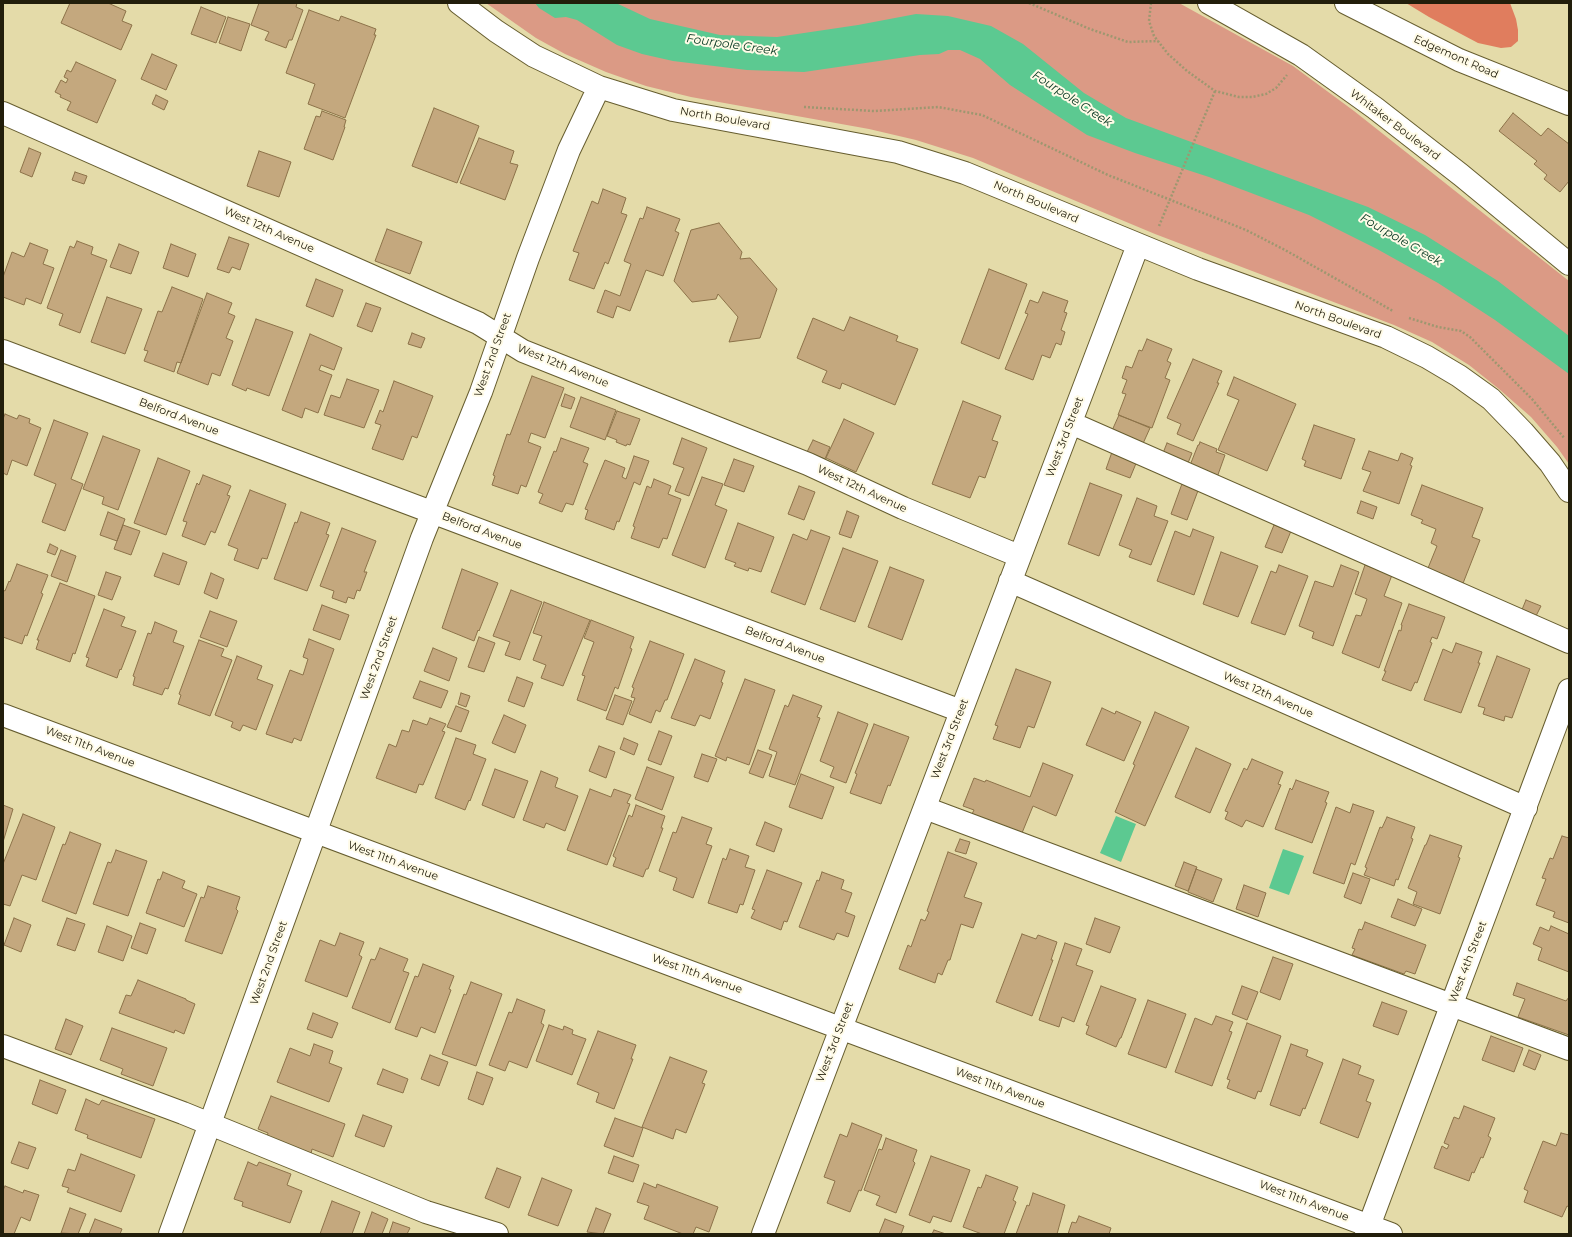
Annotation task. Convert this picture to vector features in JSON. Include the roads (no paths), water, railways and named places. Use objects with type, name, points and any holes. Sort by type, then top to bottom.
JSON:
[{"type":"street","name":"North Boulevard","points":[[459,3],[496,31],[534,56],[599,87],[673,110],[898,152],[965,173],[1198,269],[1386,337],[1427,357],[1459,376],[1490,399],[1537,447],[1569,491]]},
{"type":"street","name":"Whitaker Boulevard","points":[[1209,3],[1301,55],[1369,104],[1461,175],[1569,264]]},
{"type":"street","name":"Edgemont Road","points":[[1346,3],[1459,60],[1569,104]]},
{"type":"street","name":"West 2nd Street","points":[[170,1234],[432,512],[500,337],[569,150],[599,87]]},
{"type":"street","name":"West 12th Avenue","points":[[3,112],[471,319],[523,351],[808,464],[903,508],[1019,556]]},
{"type":"street","name":"West 3rd Street","points":[[763,1234],[1138,245]]},
{"type":"street","name":"Belford Avenue","points":[[3,351],[961,711]]},
{"type":"street","points":[[1071,423],[1569,642]]},
{"type":"street","name":"West 12th Avenue","points":[[1010,581],[1526,808]]},
{"type":"street","name":"West 4th Street","points":[[1367,1230],[1569,690]]},
{"type":"street","name":"West 11th Avenue","points":[[3,715],[841,1028],[1367,1230],[1391,1234]]},
{"type":"street","points":[[925,808],[1569,1049]]},
{"type":"street","points":[[3,1046],[210,1124],[426,1212],[497,1234]]},
{"type":"water","name":"Fourpole Creek","points":[[535,3],[616,3],[650,19],[720,35],[777,37],[858,25],[916,14],[948,16],[991,26],[1023,44],[1084,93],[1126,118],[1368,207],[1425,235],[1498,281],[1569,336],[1569,374],[1495,320],[1438,283],[1377,249],[1309,215],[1209,177],[1135,153],[1087,135],[1010,85],[980,59],[960,50],[948,50],[939,54],[920,55],[804,72],[747,70],[673,61],[642,54],[617,45],[577,20],[566,17],[555,18],[539,8]]},
{"type":"water","points":[[1116,816],[1136,824],[1121,862],[1100,853]]},
{"type":"water","points":[[1283,849],[1304,856],[1289,895],[1269,888]]}]
